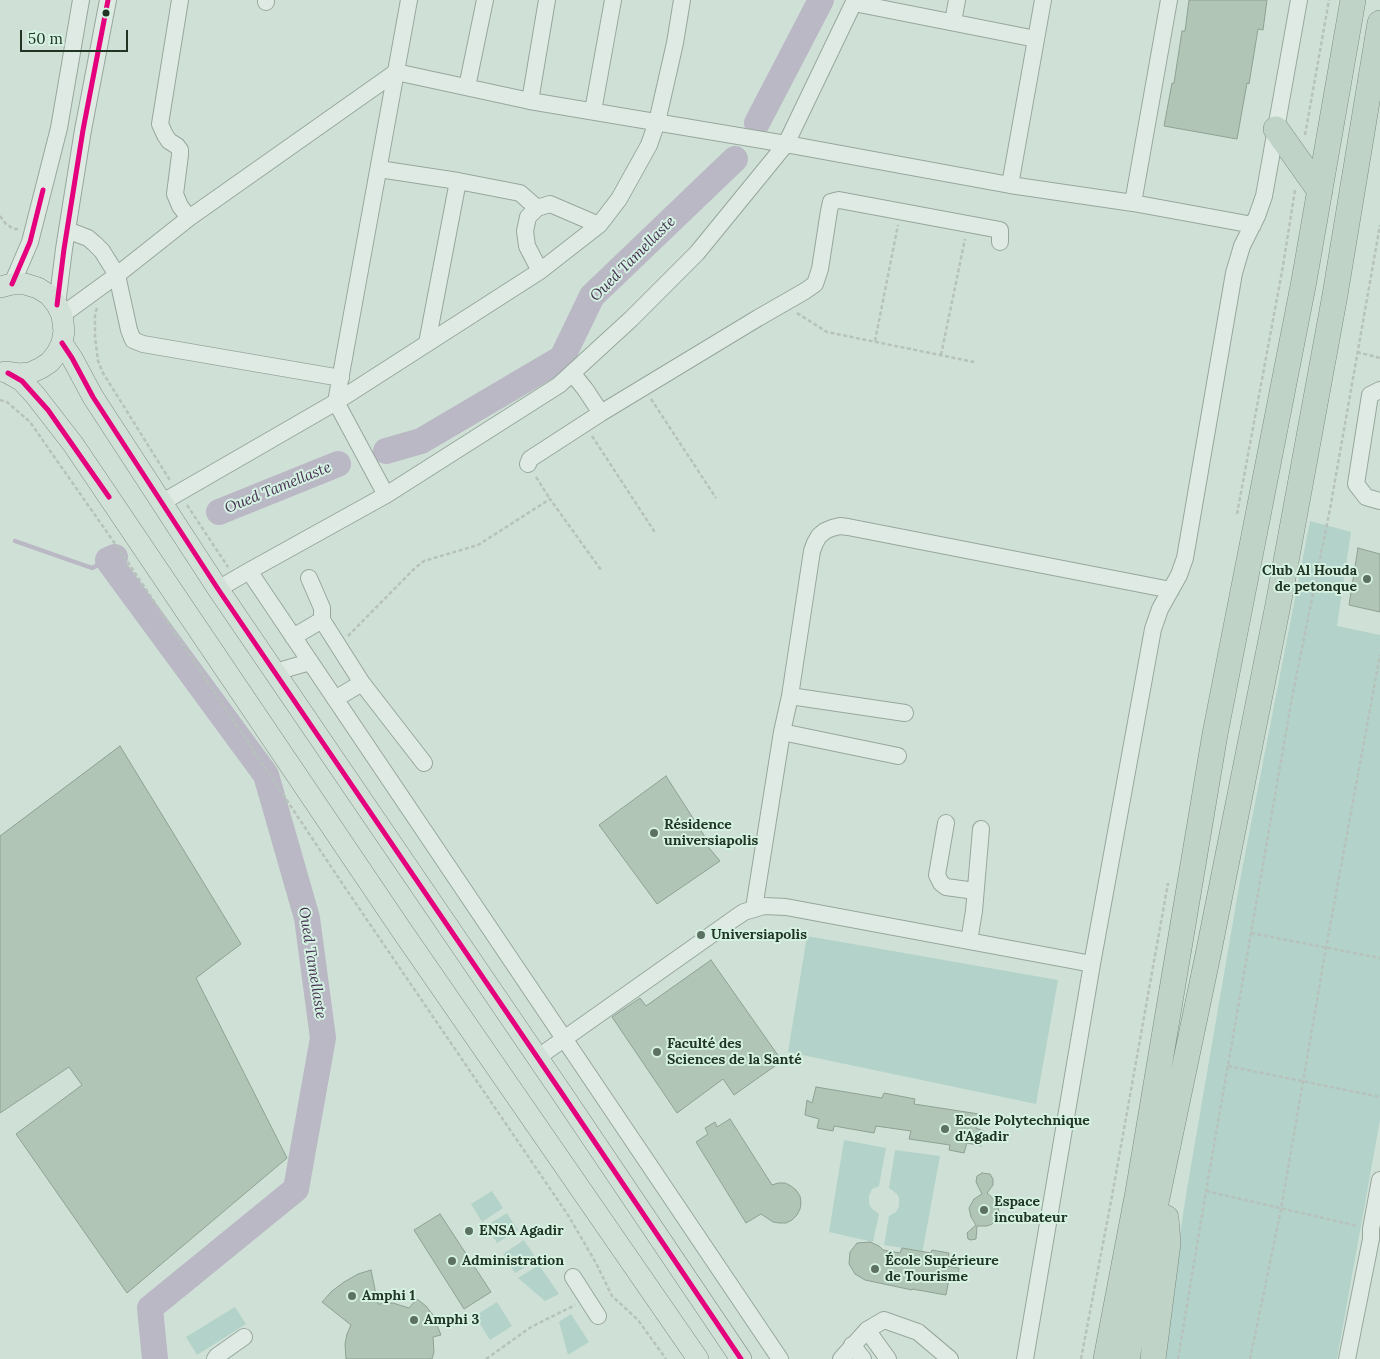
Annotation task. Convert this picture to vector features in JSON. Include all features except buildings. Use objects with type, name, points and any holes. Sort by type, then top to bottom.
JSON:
[{"type":"highway","points":[[1106,1359],[1138,1192],[1215,734],[1304,281],[1353,0]]},
{"type":"highway","points":[[1127,1359],[1154,1212],[1278,605],[1335,294],[1380,24]]},
{"type":"highway","points":[[1276,129],[1320,192]]},
{"type":"highway","points":[[1092,1359],[1116,1242],[1138,1192]]},
{"type":"highway","points":[[1153,1359],[1168,1243],[1166,1218],[1154,1212]]},
{"type":"main road","points":[[4,372],[30,373],[50,362],[62,343],[64,332],[60,310],[49,295],[38,288],[5,281]]},
{"type":"main road","points":[[62,343],[93,397],[218,589],[740,1359]]},
{"type":"main road","points":[[4,372],[22,381],[73,444],[400,928],[698,1359]]},
{"type":"street","points":[[5,281],[26,252],[33,231],[59,128],[81,0]]},
{"type":"street","points":[[60,310],[67,230],[83,130],[108,0]]},
{"type":"street","points":[[180,0],[160,124],[169,141],[180,150],[175,194],[180,206],[189,218]]},
{"type":"street","points":[[386,495],[336,402],[409,0]]},
{"type":"street","points":[[467,87],[485,0]]},
{"type":"street","points":[[530,101],[547,0]]},
{"type":"street","points":[[593,111],[613,0]]},
{"type":"street","points":[[161,503],[336,402],[540,271],[599,225],[619,199],[649,145],[657,122],[675,43],[682,0]]},
{"type":"street","points":[[953,22],[957,0]]},
{"type":"street","points":[[1010,185],[1043,0]]},
{"type":"street","points":[[1133,203],[1170,0]]},
{"type":"street","points":[[1025,1359],[1092,964],[1153,630],[1160,609],[1179,575],[1185,558],[1234,273],[1242,246],[1264,196],[1299,0]]},
{"type":"street","points":[[218,589],[386,495],[559,385],[631,319],[697,253],[786,144],[854,2],[1036,39]]},
{"type":"street","points":[[60,310],[117,275],[189,218],[396,72],[530,101],[786,144],[1010,185],[1133,203],[1252,225]]},
{"type":"street","points":[[379,169],[520,193],[537,208]]},
{"type":"street","points":[[427,344],[458,181]]},
{"type":"street","points":[[528,464],[530,459],[584,424],[815,284],[820,269],[831,202],[839,200],[1000,230],[1000,242]]},
{"type":"street","points":[[540,271],[527,246],[525,231],[528,217],[537,208],[550,204],[599,225]]},
{"type":"street","points":[[67,230],[88,238],[96,244],[117,275],[133,340],[143,344],[341,378]]},
{"type":"street","points":[[572,373],[601,414]]},
{"type":"street","points":[[1380,390],[1370,395],[1356,484],[1366,497],[1380,501]]},
{"type":"street","points":[[754,908],[782,732],[790,696],[812,551],[819,536],[832,528],[848,527],[1171,590]]},
{"type":"street","points":[[249,571],[780,1359]]},
{"type":"street","points":[[309,578],[322,608],[322,620],[338,646],[362,683],[424,763]]},
{"type":"street","points":[[293,638],[322,620]]},
{"type":"street","points":[[275,672],[310,662]]},
{"type":"street","points":[[335,699],[362,683]]},
{"type":"street","points":[[790,696],[905,713]]},
{"type":"street","points":[[782,732],[898,756]]},
{"type":"street","points":[[946,823],[937,875],[940,883],[946,888],[975,891]]},
{"type":"street","points":[[969,941],[981,829]]},
{"type":"street","points":[[537,1058],[735,918],[744,912],[764,906],[786,907],[1092,964]]},
{"type":"street","points":[[1347,1359],[1371,1238],[1371,1229],[1378,1202],[1380,1180]]},
{"type":"street","points":[[573,1277],[598,1316]]},
{"type":"street","points":[[841,1359],[867,1330],[884,1320],[918,1332],[950,1359]]},
{"type":"street","points":[[867,1330],[888,1359]]},
{"type":"street","points":[[215,1359],[216,1356],[244,1337]]},
{"type":"street","points":[[852,1346],[863,1359]]},
{"type":"path","points":[[875,341],[900,211]]},
{"type":"path","points":[[0,216],[6,224],[14,229],[33,231]]},
{"type":"path","points":[[941,355],[968,224]]},
{"type":"path","points":[[1178,1359],[1292,698],[1330,509],[1380,225]]},
{"type":"path","points":[[783,304],[827,332],[974,362]]},
{"type":"path","points":[[1357,352],[1380,358]]},
{"type":"path","points":[[643,388],[716,498]]},
{"type":"path","points":[[0,400],[7,402],[30,422],[125,558],[346,890],[568,1215],[596,1263],[612,1296],[638,1320],[666,1359]]},
{"type":"path","points":[[584,424],[656,534]]},
{"type":"path","points":[[528,464],[600,570]]},
{"type":"path","points":[[338,646],[424,561],[478,545],[550,499]]},
{"type":"path","points":[[1250,1359],[1281,1209],[1326,948],[1380,655]]},
{"type":"path","points":[[1251,932],[1380,958]]},
{"type":"path","points":[[1228,1066],[1380,1097]]},
{"type":"path","points":[[1206,1191],[1371,1229]]},
{"type":"path","points":[[486,1359],[531,1327],[587,1298]]},
{"type":"shaded area","points":[[1310,521],[1351,532],[1337,626],[1380,635],[1380,1120],[1337,1359],[1160,1359],[1241,875]]},
{"type":"shaded area","points":[[807,936],[1058,980],[1036,1104],[788,1052]]},
{"type":"shaded area","points":[[844,1140],[886,1148],[879,1186],[872,1189],[869,1196],[871,1208],[879,1214],[873,1242],[829,1232]]},
{"type":"shaded area","points":[[895,1150],[940,1156],[922,1254],[922,1251],[884,1245],[889,1216],[896,1212],[899,1206],[897,1194],[889,1188]]},
{"type":"shaded area","points":[[492,1191],[503,1208],[482,1222],[471,1204]]},
{"type":"shaded area","points":[[507,1213],[518,1230],[497,1243],[486,1226]]},
{"type":"shaded area","points":[[524,1240],[537,1260],[515,1273],[503,1254]]},
{"type":"shaded area","points":[[539,1265],[559,1294],[545,1301],[518,1278]]},
{"type":"shaded area","points":[[497,1302],[512,1326],[490,1340],[475,1316]]},
{"type":"shaded area","points":[[235,1307],[246,1324],[197,1355],[186,1337]]},
{"type":"shaded area","points":[[571,1314],[589,1342],[568,1355],[559,1322]]},
{"type":"waterway","name":"Oued Tamellaste","points":[[757,123],[821,0]]},
{"type":"waterway","name":"Oued Tamellaste","points":[[386,451],[421,441],[562,358],[592,296],[735,159]]},
{"type":"waterway","name":"Oued Tamellaste","points":[[219,512],[338,464]]},
{"type":"waterway","points":[[15,541],[92,568],[108,560]]},
{"type":"waterway","name":"Oued Tamellaste","points":[[115,557],[108,560],[266,775],[307,918],[323,1038],[296,1189],[150,1308],[155,1359]]},
{"type":"transit line","points":[[57,305],[83,130],[108,0]]},
{"type":"transit line","points":[[12,284],[30,242],[43,190]]},
{"type":"transit line","points":[[62,343],[93,397],[218,589],[741,1359]]},
{"type":"transit line","points":[[8,373],[22,381],[48,410],[109,497]]},
{"type":"place","name":"Club Al Houda de petonque","points":[[1367,579]]},
{"type":"place","name":"Résidence universiapolis","points":[[654,833]]},
{"type":"place","name":"Universiapolis","points":[[701,935]]},
{"type":"place","name":"Faculté des Sciences de la Santé","points":[[657,1052]]},
{"type":"place","name":"Ecole Polytechnique d'Agadir","points":[[945,1129]]},
{"type":"place","name":"Espace incubateur","points":[[984,1210]]},
{"type":"place","name":"ENSA Agadir","points":[[469,1231]]},
{"type":"place","name":"Administration","points":[[452,1261]]},
{"type":"place","name":"École Supérieure de Tourisme","points":[[875,1269]]},
{"type":"place","name":"Amphi 1","points":[[352,1296]]},
{"type":"place","name":"Amphi 3","points":[[414,1320]]}]
